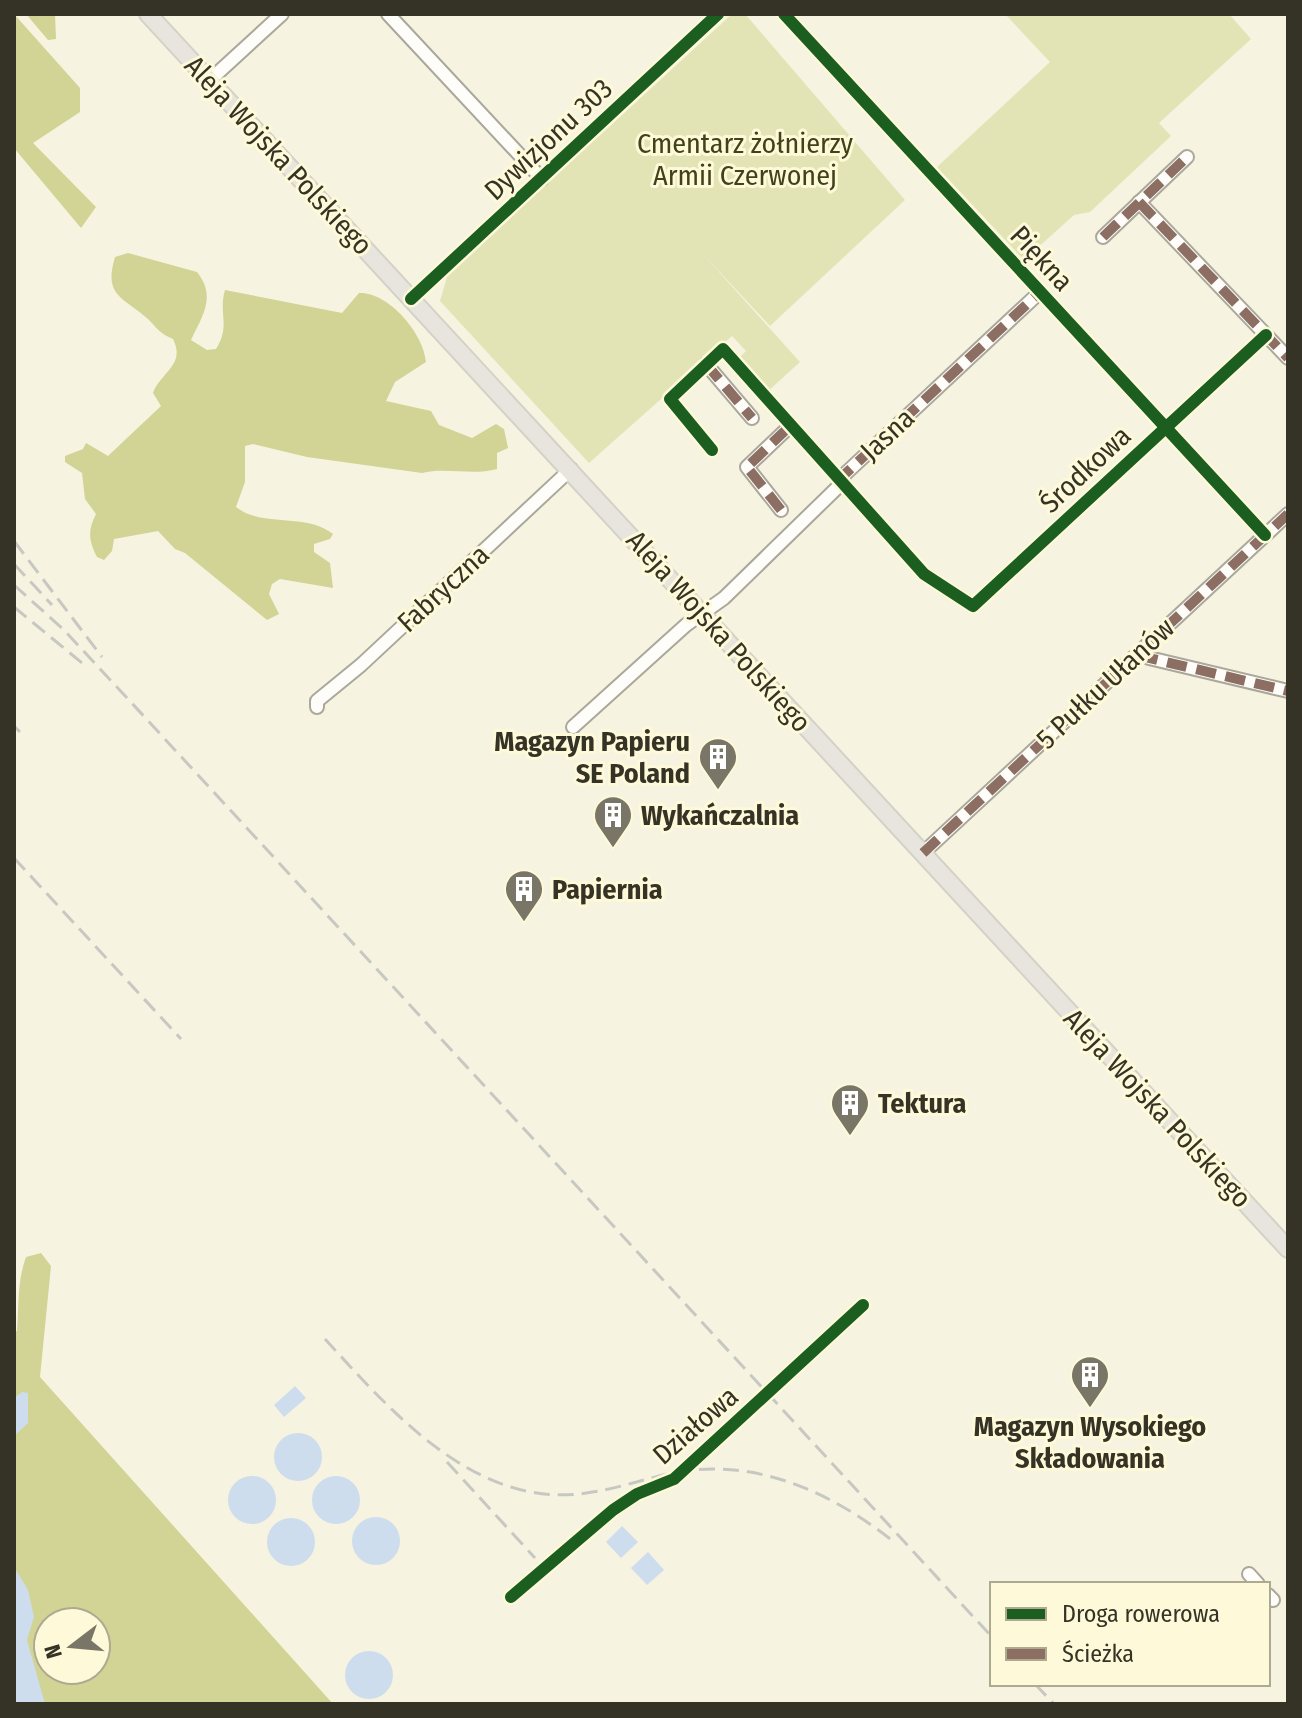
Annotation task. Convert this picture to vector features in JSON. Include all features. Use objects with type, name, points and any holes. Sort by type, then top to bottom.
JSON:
[{"type":"main road","name":"Aleja Wojska Polskiego","points":[[148,14],[1288,1249]]},
{"type":"street","points":[[210,80],[282,14]]},
{"type":"street","points":[[388,14],[542,179]]},
{"type":"street","name":"Dywizjonu 303","points":[[411,299],[718,14]]},
{"type":"street","name":"Piękna","points":[[784,14],[1265,535]]},
{"type":"street","points":[[1103,237],[1187,157]]},
{"type":"street","points":[[1139,202],[1288,358]]},
{"type":"street","name":"Jasna","points":[[573,727],[677,633],[704,613],[840,485],[845,474],[1040,292]]},
{"type":"street","name":"Środkowa","points":[[840,485],[924,574],[973,606],[1266,335]]},
{"type":"street","points":[[712,450],[670,401],[671,395],[723,349],[840,485]]},
{"type":"street","points":[[706,364],[752,418]]},
{"type":"street","points":[[781,510],[747,467],[789,427]]},
{"type":"street","name":"Fabryczna","points":[[317,707],[317,701],[361,665],[571,469]]},
{"type":"street","name":"5 Pułku Ułanów","points":[[923,853],[1288,514]]},
{"type":"street","points":[[1140,651],[1149,658],[1288,691]]},
{"type":"street","name":"Działowa","points":[[511,1597],[613,1510],[637,1494],[674,1479],[863,1305]]},
{"type":"green space","points":[[14,14],[80,88],[80,112],[33,143],[96,207],[81,228],[14,148]]},
{"type":"green space","points":[[26,14],[55,14],[56,39],[48,40]]},
{"type":"green space","name":"Cmentarz żołnierzy Armii Czerwonej","points":[[732,14],[745,14],[905,200],[770,326],[701,252],[800,362],[766,393],[737,360],[746,351],[732,336],[589,463],[440,301],[448,274],[595,135],[598,137]]},
{"type":"green space","points":[[1005,14],[1229,14],[1251,39],[1159,123],[1171,136],[1090,212],[1074,215],[1024,260],[937,167],[1050,62]]},
{"type":"green space","points":[[128,253],[197,272],[207,298],[191,340],[207,350],[216,349],[223,333],[225,290],[342,313],[359,293],[382,299],[412,328],[426,362],[395,382],[386,401],[431,411],[439,425],[472,438],[496,424],[504,429],[508,448],[497,453],[497,469],[422,473],[307,457],[253,444],[245,446],[245,482],[236,507],[258,517],[310,523],[333,534],[330,539],[314,544],[314,552],[330,563],[333,588],[280,579],[272,584],[269,594],[279,614],[267,620],[185,553],[175,549],[158,531],[114,539],[112,551],[104,560],[97,557],[90,535],[96,514],[85,499],[82,473],[65,462],[65,456],[83,449],[86,443],[108,456],[161,406],[153,393],[171,368],[176,355],[173,339],[118,295],[114,288],[112,270],[115,257]]},
{"type":"green space","points":[[41,1253],[51,1266],[40,1377],[333,1704],[14,1704],[14,1332],[17,1331],[26,1257]]},
{"type":"water","points":[[295,1386],[306,1398],[284,1417],[274,1405]]},
{"type":"water","points":[[22,1392],[28,1393],[28,1423],[14,1436],[14,1398]]},
{"type":"water","points":[[298,1433],[315,1440],[322,1457],[315,1474],[298,1481],[281,1474],[274,1457],[281,1440]]},
{"type":"water","points":[[252,1476],[269,1483],[276,1500],[269,1517],[252,1524],[235,1517],[228,1500],[235,1483]]},
{"type":"water","points":[[336,1476],[353,1483],[360,1500],[353,1517],[336,1524],[319,1517],[312,1500],[319,1483]]},
{"type":"water","points":[[376,1517],[393,1524],[400,1541],[393,1558],[376,1565],[359,1558],[352,1541],[359,1524]]},
{"type":"water","points":[[291,1518],[308,1525],[315,1542],[308,1559],[291,1566],[274,1559],[267,1542],[274,1525]]},
{"type":"water","points":[[622,1526],[638,1542],[621,1558],[606,1542]]},
{"type":"water","points":[[648,1552],[664,1570],[647,1585],[631,1568]]},
{"type":"water","points":[[14,1567],[28,1590],[32,1608],[32,1624],[27,1640],[32,1658],[32,1686],[40,1686],[45,1704],[14,1704]]},
{"type":"water","points":[[369,1651],[386,1658],[393,1675],[386,1692],[369,1699],[352,1692],[345,1675],[352,1658]]},
{"type":"railway","points":[[14,541],[102,657]]},
{"type":"railway","points":[[14,564],[52,605]]},
{"type":"railway","points":[[14,585],[63,629],[990,1635]]},
{"type":"railway","points":[[14,607],[82,663]]},
{"type":"railway","points":[[14,726],[20,732]]},
{"type":"railway","points":[[14,858],[181,1039]]},
{"type":"railway","points":[[325,1339],[415,1430],[441,1451],[496,1482],[526,1491],[562,1495],[596,1492],[695,1470],[726,1469],[756,1473],[815,1492],[869,1523],[894,1542]]},
{"type":"railway","points":[[447,1462],[535,1558]]},
{"type":"railway","points":[[1037,1686],[1054,1704]]},
{"type":"marked path","points":[[1103,237],[1187,157]]},
{"type":"marked path","points":[[1139,202],[1288,358]]},
{"type":"marked path","points":[[840,485],[845,474],[1040,292]]},
{"type":"marked path","points":[[706,364],[752,418]]},
{"type":"marked path","points":[[781,510],[747,467],[789,427]]},
{"type":"marked path","points":[[923,853],[1288,514]]},
{"type":"marked path","points":[[1140,651],[1149,658],[1288,691]]},
{"type":"cycle path","points":[[411,299],[718,14]]},
{"type":"cycle path","points":[[784,14],[1265,535]]},
{"type":"cycle path","points":[[712,450],[670,399],[723,349],[924,574],[973,606],[1266,335]]},
{"type":"cycle path","points":[[511,1597],[613,1510],[637,1494],[674,1479],[863,1305]]},
{"type":"place","name":"Magazyn Papieru SE Poland","points":[[718,791]]},
{"type":"place","name":"Wykańczalnia","points":[[613,849]]},
{"type":"place","name":"Papiernia","points":[[524,923]]},
{"type":"place","name":"Tektura","points":[[850,1137]]},
{"type":"place","name":"Magazyn Wysokiego Składowania","points":[[1090,1409]]}]
